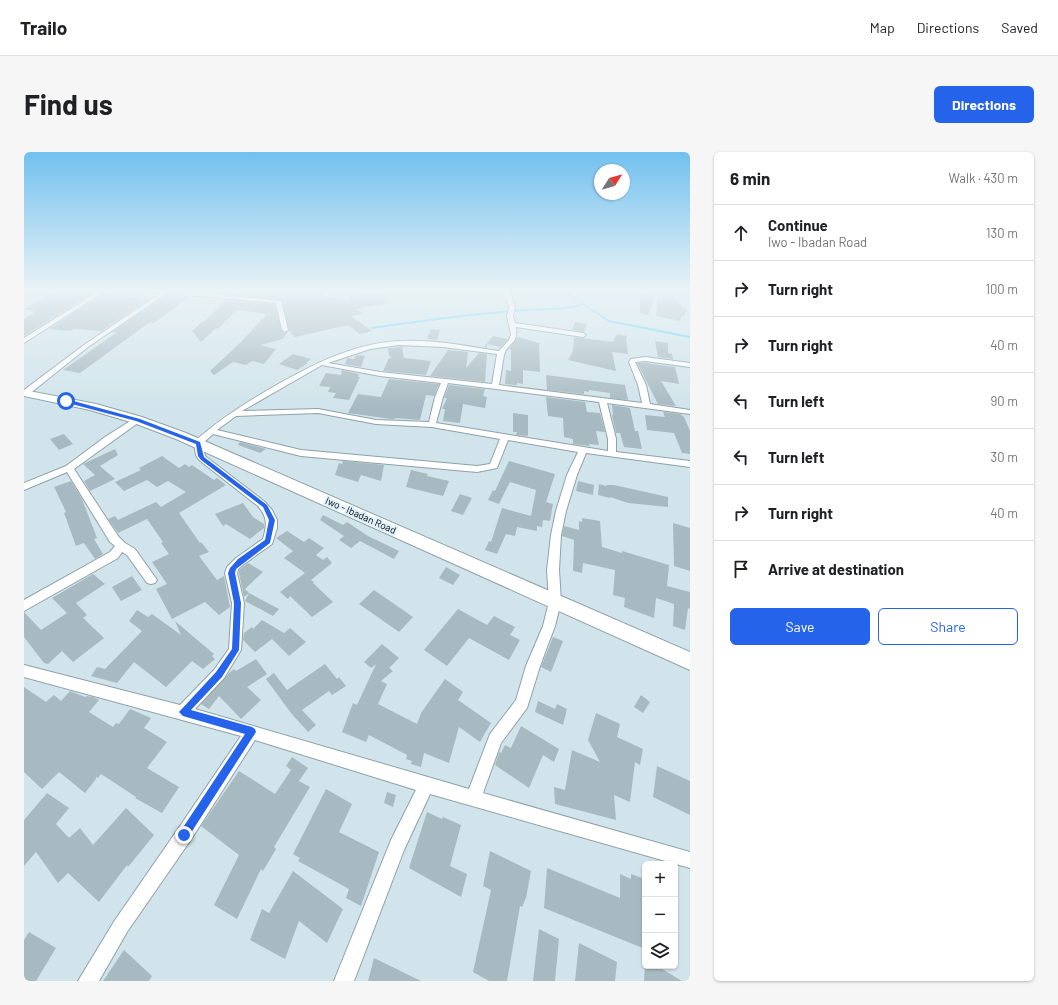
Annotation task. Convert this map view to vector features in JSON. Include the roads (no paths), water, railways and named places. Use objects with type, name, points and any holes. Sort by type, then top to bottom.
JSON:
[{"type":"main road","name":"Iwo - Ibadan Road","points":[[24,393],[72,402],[138,420],[198,443],[690,661]]},
{"type":"street","points":[[24,341],[44,329]]},
{"type":"street","points":[[24,393],[86,346],[112,329]]},
{"type":"street","points":[[494,387],[501,353],[512,340],[513,329]]},
{"type":"street","points":[[542,329],[583,334]]},
{"type":"street","points":[[183,712],[219,674],[235,650],[238,603],[231,573],[233,568],[240,560],[268,541],[272,520],[265,506],[200,456],[198,443],[211,431],[246,405],[321,363],[358,350],[384,344],[419,343],[501,353]]},
{"type":"street","points":[[647,407],[642,385],[632,362],[633,360],[644,359],[690,365]]},
{"type":"street","points":[[321,363],[380,374],[530,390],[690,412]]},
{"type":"street","points":[[432,425],[439,397],[445,382]]},
{"type":"street","points":[[602,401],[612,439],[612,453]]},
{"type":"street","points":[[234,414],[318,411],[376,422],[432,425],[583,450],[690,464]]},
{"type":"street","points":[[24,487],[69,468],[108,439],[138,420]]},
{"type":"street","points":[[211,431],[302,453],[477,469],[494,466],[504,438]]},
{"type":"street","points":[[473,798],[495,738],[522,703],[533,666],[549,626],[555,602],[553,570],[556,535],[572,475],[583,450]]},
{"type":"street","points":[[69,468],[114,539],[121,546],[131,552],[151,580]]},
{"type":"street","points":[[24,606],[114,555],[121,546]]},
{"type":"street","points":[[24,671],[183,712],[426,785],[690,860]]},
{"type":"street","points":[[88,981],[121,926],[184,835],[252,732]]},
{"type":"street","points":[[344,981],[397,846],[426,785]]},
{"type":"waterway","points":[[648,329],[690,337]]}]
